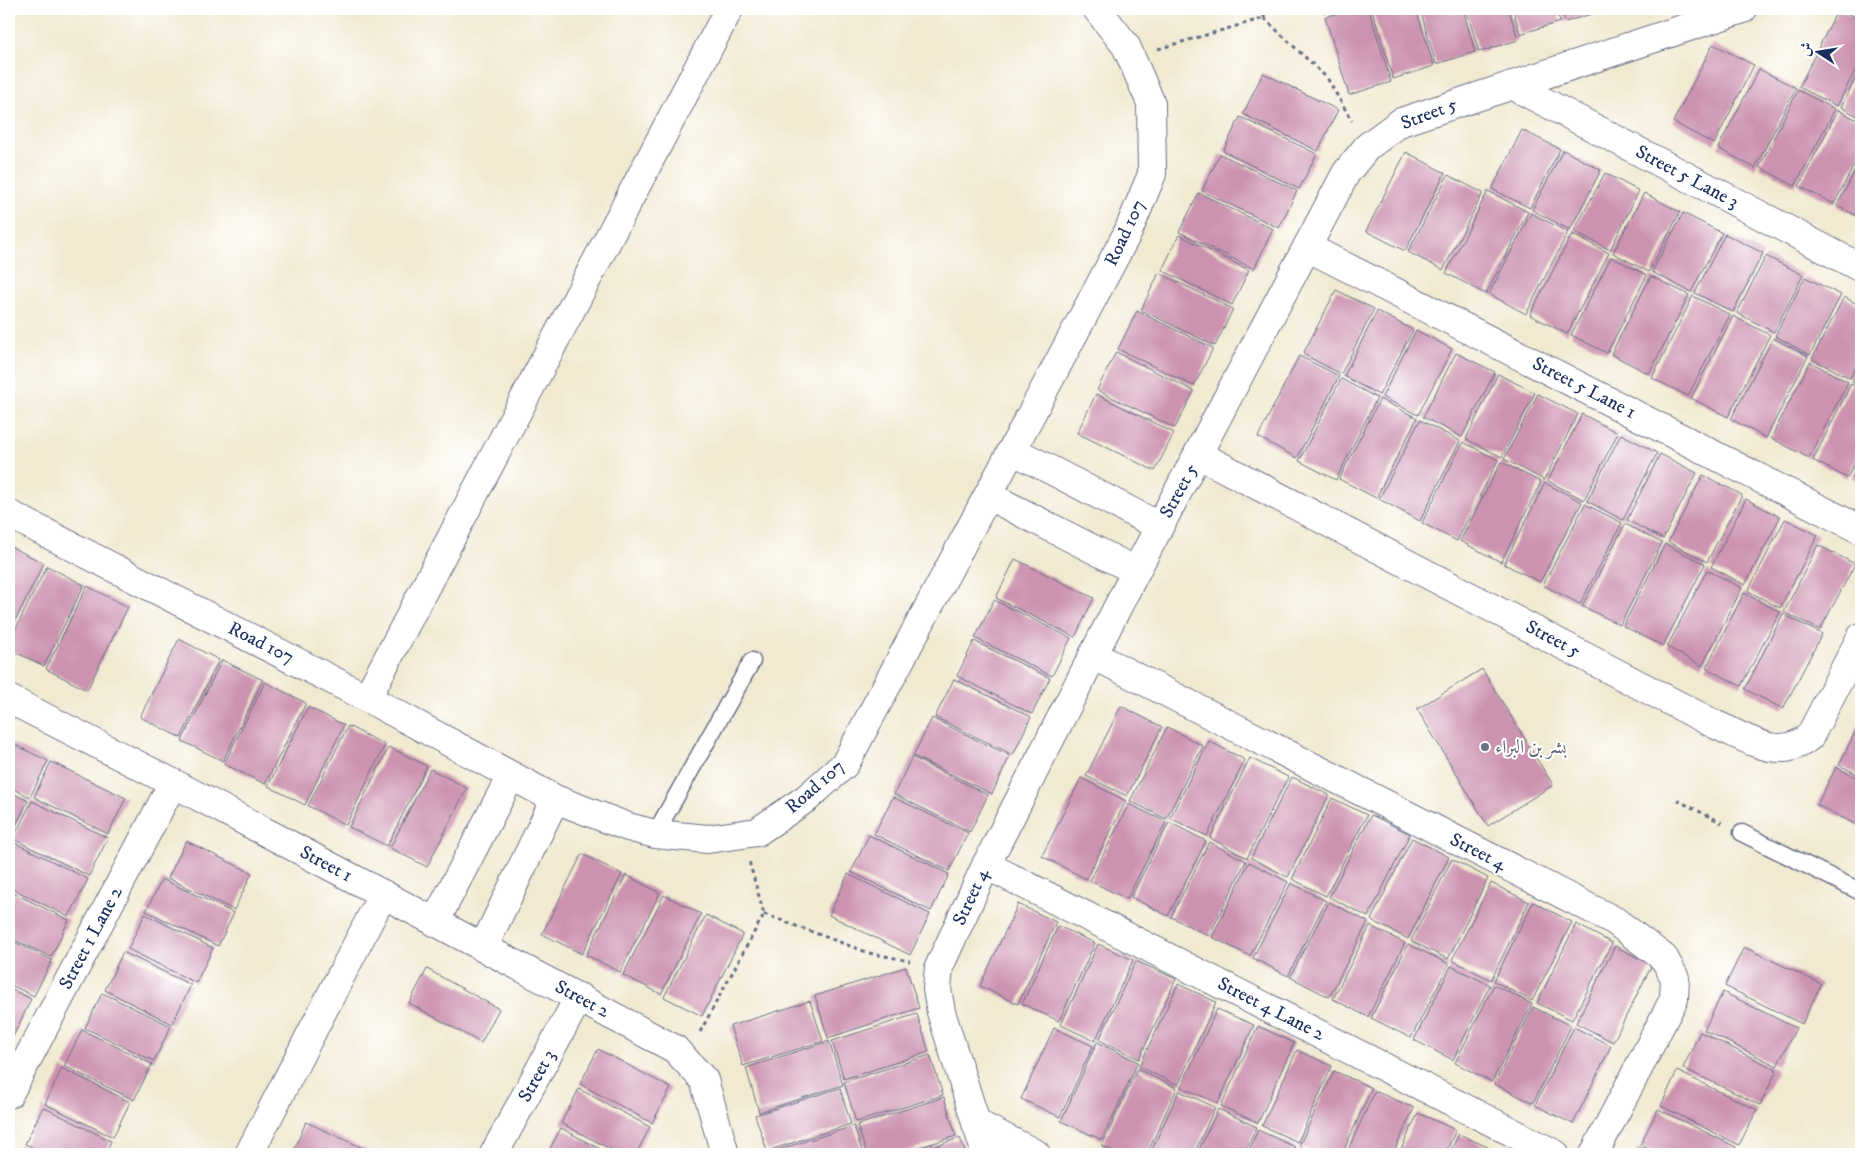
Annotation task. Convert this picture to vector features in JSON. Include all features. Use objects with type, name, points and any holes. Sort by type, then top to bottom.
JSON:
[{"type":"street","points":[[368,698],[729,9]]},
{"type":"street","name":"Road 107","points":[[9,514],[368,698],[555,799],[606,820],[655,834],[708,839],[756,832],[808,798],[845,764],[1128,232],[1152,174],[1151,104],[1126,46],[1098,9]]},
{"type":"street","name":"Street 5","points":[[1159,526],[1199,455],[1346,173],[1367,147],[1401,122],[1743,9]]},
{"type":"street","name":"Street 5 Lane 3","points":[[1512,85],[1861,268]]},
{"type":"street","name":"Street 5 Lane 1","points":[[1307,247],[1861,530]]},
{"type":"street","points":[[1012,450],[1159,526]]},
{"type":"street","name":"Street 5","points":[[1199,455],[1716,725],[1768,747],[1784,750],[1800,746],[1810,736],[1861,637]]},
{"type":"street","points":[[989,496],[1136,571]]},
{"type":"street","name":"Street 4","points":[[986,1154],[941,1012],[937,989],[939,967],[986,865],[1159,526]]},
{"type":"street","name":"Street 4","points":[[1093,655],[1615,922],[1664,958],[1675,978],[1674,999],[1594,1154]]},
{"type":"street","name":"Street 1","points":[[9,699],[383,894]]},
{"type":"street","points":[[435,922],[511,776]]},
{"type":"street","name":"Street 1 Lane 2","points":[[9,1094],[173,783]]},
{"type":"street","points":[[483,948],[555,799]]},
{"type":"street","name":"Street 4 Lane 2","points":[[986,865],[1555,1154]]},
{"type":"street","points":[[249,1154],[383,894]]},
{"type":"street","name":"Street 2","points":[[383,894],[675,1049],[704,1080],[725,1154]]},
{"type":"street","name":"Street 3","points":[[494,1154],[579,997]]},
{"type":"street","points":[[976,1123],[1036,1154]]},
{"type":"lane","points":[[655,834],[752,661]]},
{"type":"lane","points":[[1742,833],[1861,892]]},
{"type":"path","points":[[1264,18],[1265,9]]},
{"type":"path","points":[[1131,57],[1264,18]]},
{"type":"path","points":[[1264,18],[1327,78],[1367,147]]},
{"type":"path","points":[[1677,800],[1742,833]]},
{"type":"path","points":[[685,1058],[764,914],[741,834]]},
{"type":"path","points":[[764,914],[869,953],[939,967]]},
{"type":"building","points":[[1323,9],[1335,9],[1324,13]]},
{"type":"building","points":[[1352,9],[1369,9],[1391,82],[1349,95],[1325,17]]},
{"type":"building","points":[[1372,9],[1416,9],[1434,66],[1393,79]]},
{"type":"building","points":[[1420,9],[1463,9],[1475,52],[1436,64]]},
{"type":"building","points":[[1466,9],[1509,9],[1518,40],[1479,52]]},
{"type":"building","points":[[1513,9],[1556,9],[1560,22],[1520,34]]},
{"type":"building","points":[[1561,9],[1608,9],[1565,22]]},
{"type":"building","points":[[1609,9],[1622,9],[1611,13]]},
{"type":"building","points":[[1838,9],[1861,20],[1861,59],[1837,106],[1799,87]]},
{"type":"building","points":[[1713,44],[1754,65],[1714,144],[1673,122]]},
{"type":"building","points":[[1861,67],[1861,118],[1841,107]]},
{"type":"building","points":[[1759,69],[1796,88],[1755,168],[1718,148]]},
{"type":"building","points":[[1263,73],[1338,110],[1318,151],[1243,114]]},
{"type":"building","points":[[1798,90],[1835,109],[1795,186],[1759,167]]},
{"type":"building","points":[[1838,110],[1861,122],[1861,151],[1834,204],[1799,186]]},
{"type":"building","points":[[1240,117],[1317,154],[1299,189],[1223,151]]},
{"type":"building","points":[[1522,130],[1560,149],[1530,208],[1492,189]]},
{"type":"building","points":[[1563,150],[1601,170],[1570,230],[1532,210]]},
{"type":"building","points":[[1406,152],[1445,173],[1405,251],[1366,231]]},
{"type":"building","points":[[1220,154],[1297,191],[1279,228],[1202,191]]},
{"type":"building","points":[[1861,159],[1861,218],[1837,206]]},
{"type":"building","points":[[1605,173],[1639,191],[1610,250],[1574,231]]},
{"type":"building","points":[[1448,175],[1483,193],[1443,270],[1408,252]]},
{"type":"building","points":[[1488,191],[1528,212],[1486,294],[1446,273]]},
{"type":"building","points":[[1199,193],[1273,229],[1254,269],[1179,232]]},
{"type":"building","points":[[1644,193],[1680,212],[1649,272],[1613,253]]},
{"type":"building","points":[[1531,213],[1568,232],[1526,314],[1489,294]]},
{"type":"building","points":[[1683,213],[1722,233],[1691,292],[1652,272]]},
{"type":"building","points":[[1572,234],[1609,253],[1567,334],[1530,315]]},
{"type":"building","points":[[1725,234],[1763,253],[1733,312],[1695,293]]},
{"type":"building","points":[[1179,235],[1249,270],[1232,305],[1162,270]]},
{"type":"building","points":[[1766,256],[1803,275],[1774,332],[1737,313]]},
{"type":"building","points":[[1611,257],[1647,275],[1607,353],[1571,335]]},
{"type":"building","points":[[1159,273],[1233,309],[1215,346],[1141,310]]},
{"type":"building","points":[[1651,276],[1689,295],[1649,374],[1611,354]]},
{"type":"building","points":[[1805,277],[1841,295],[1810,355],[1775,336]]},
{"type":"building","points":[[1336,290],[1374,309],[1341,374],[1303,354]]},
{"type":"building","points":[[1693,296],[1730,315],[1688,396],[1652,378]]},
{"type":"building","points":[[1844,297],[1861,306],[1861,357],[1850,378],[1812,359]]},
{"type":"building","points":[[1137,311],[1213,348],[1194,386],[1118,349]]},
{"type":"building","points":[[1377,311],[1413,330],[1379,395],[1344,376]]},
{"type":"building","points":[[1733,316],[1770,335],[1728,417],[1691,398]]},
{"type":"building","points":[[1416,330],[1452,349],[1418,415],[1382,397]]},
{"type":"building","points":[[1773,338],[1808,356],[1766,438],[1731,419]]},
{"type":"building","points":[[1116,352],[1194,391],[1175,428],[1097,390]]},
{"type":"building","points":[[1456,353],[1495,372],[1462,437],[1423,417]]},
{"type":"building","points":[[1299,356],[1339,376],[1297,458],[1258,437]]},
{"type":"building","points":[[1810,362],[1848,382],[1809,458],[1771,438]]},
{"type":"building","points":[[1861,365],[1861,386],[1852,382]]},
{"type":"building","points":[[1498,374],[1535,393],[1502,457],[1466,439]]},
{"type":"building","points":[[1341,379],[1377,398],[1336,480],[1299,461]]},
{"type":"building","points":[[1851,384],[1861,389],[1861,450],[1847,478],[1813,460]]},
{"type":"building","points":[[1096,394],[1174,433],[1155,471],[1077,433]]},
{"type":"building","points":[[1538,394],[1578,414],[1544,480],[1504,459]]},
{"type":"building","points":[[1380,399],[1417,418],[1376,498],[1339,479]]},
{"type":"building","points":[[1582,414],[1618,433],[1584,500],[1548,481]]},
{"type":"building","points":[[1420,420],[1460,441],[1420,521],[1379,499]]},
{"type":"building","points":[[1621,434],[1657,453],[1623,520],[1587,501]]},
{"type":"building","points":[[1463,442],[1498,460],[1457,541],[1422,523]]},
{"type":"building","points":[[1660,454],[1697,473],[1663,539],[1627,520]]},
{"type":"building","points":[[1861,460],[1861,482],[1852,478]]},
{"type":"building","points":[[1501,462],[1541,482],[1501,562],[1460,541]]},
{"type":"building","points":[[1703,475],[1742,495],[1707,562],[1668,542]]},
{"type":"building","points":[[1545,483],[1582,502],[1540,582],[1504,564]]},
{"type":"building","points":[[1746,499],[1780,517],[1745,585],[1711,567]]},
{"type":"building","points":[[1585,504],[1622,523],[1580,604],[1543,585]]},
{"type":"building","points":[[1785,519],[1818,535],[1780,608],[1748,591]]},
{"type":"building","points":[[1625,524],[1662,543],[1620,625],[1582,606]]},
{"type":"building","points":[[1665,544],[1705,564],[1663,646],[1623,626]]},
{"type":"building","points":[[1818,545],[1855,564],[1820,630],[1784,612]]},
{"type":"building","points":[[9,546],[44,563],[9,633]]},
{"type":"building","points":[[1015,559],[1094,598],[1075,637],[996,598]]},
{"type":"building","points":[[47,566],[84,585],[44,666],[9,649],[9,642]]},
{"type":"building","points":[[1707,570],[1742,588],[1702,666],[1667,647]]},
{"type":"building","points":[[87,586],[128,607],[87,690],[46,669]]},
{"type":"building","points":[[1744,593],[1780,612],[1741,686],[1706,668]]},
{"type":"building","points":[[994,600],[1071,638],[1052,676],[975,638]]},
{"type":"building","points":[[1783,614],[1822,634],[1783,709],[1745,689]]},
{"type":"building","points":[[179,639],[219,660],[181,738],[140,717]]},
{"type":"building","points":[[974,641],[1050,678],[1032,714],[957,676]]},
{"type":"building","points":[[222,660],[263,680],[223,761],[182,741]]},
{"type":"building","name":"بشر بن البراء","points":[[1482,669],[1553,785],[1488,826],[1417,709]]},
{"type":"building","points":[[954,679],[1031,717],[1013,755],[935,717]]},
{"type":"building","points":[[265,682],[306,703],[265,784],[224,764]]},
{"type":"building","points":[[1121,706],[1162,727],[1127,796],[1086,776]]},
{"type":"building","points":[[308,707],[344,725],[305,805],[268,786]]},
{"type":"building","points":[[932,718],[1010,756],[992,794],[913,756]]},
{"type":"building","points":[[348,726],[385,745],[346,825],[308,806]]},
{"type":"building","points":[[1858,726],[1861,727],[1861,776],[1839,765]]},
{"type":"building","points":[[1167,727],[1203,746],[1166,819],[1130,801]]},
{"type":"building","points":[[1209,741],[1245,760],[1207,836],[1170,818]]},
{"type":"building","points":[[9,742],[48,761],[30,797],[9,787]]},
{"type":"building","points":[[389,747],[427,766],[387,846],[349,827]]},
{"type":"building","points":[[912,757],[988,795],[970,832],[894,794]]},
{"type":"building","points":[[1250,758],[1288,777],[1247,858],[1210,838]]},
{"type":"building","points":[[51,762],[126,798],[108,834],[34,797]]},
{"type":"building","points":[[1836,767],[1861,780],[1861,827],[1817,805]]},
{"type":"building","points":[[430,769],[467,788],[427,867],[390,848]]},
{"type":"building","points":[[1292,777],[1329,795],[1288,877],[1251,858]]},
{"type":"building","points":[[1081,778],[1126,801],[1086,879],[1042,856]]},
{"type":"building","points":[[9,791],[28,801],[9,839]]},
{"type":"building","points":[[893,797],[968,833],[949,871],[874,834]]},
{"type":"building","points":[[1332,798],[1367,815],[1326,896],[1292,879]]},
{"type":"building","points":[[32,801],[108,838],[89,876],[13,839]]},
{"type":"building","points":[[1129,804],[1166,822],[1127,899],[1090,881]]},
{"type":"building","points":[[1371,815],[1410,834],[1368,917],[1329,897]]},
{"type":"building","points":[[1169,822],[1206,841],[1168,916],[1131,897]]},
{"type":"building","points":[[869,835],[949,874],[931,911],[851,872]]},
{"type":"building","points":[[1412,838],[1449,857],[1408,939],[1371,920]]},
{"type":"building","points":[[186,841],[252,873],[234,910],[168,878]]},
{"type":"building","points":[[1209,842],[1246,861],[1209,936],[1171,917]]},
{"type":"building","points":[[15,843],[88,879],[69,917],[9,887],[9,856]]},
{"type":"building","points":[[582,854],[622,874],[582,954],[542,934]]},
{"type":"building","points":[[1452,859],[1488,878],[1448,959],[1411,941]]},
{"type":"building","points":[[1249,862],[1288,882],[1250,956],[1212,937]]},
{"type":"building","points":[[848,874],[930,914],[910,955],[829,915]]},
{"type":"building","points":[[626,875],[660,893],[620,972],[586,955]]},
{"type":"building","points":[[162,879],[234,913],[218,946],[146,911]]},
{"type":"building","points":[[1291,883],[1326,901],[1288,976],[1253,958]]},
{"type":"building","points":[[1491,883],[1529,902],[1491,980],[1452,960]]},
{"type":"building","points":[[9,891],[69,920],[51,957],[9,937]]},
{"type":"building","points":[[664,895],[701,914],[661,994],[623,975]]},
{"type":"building","points":[[1329,902],[1368,922],[1329,997],[1290,977]]},
{"type":"building","points":[[1533,902],[1572,922],[1532,1001],[1494,981]]},
{"type":"building","points":[[1018,904],[1056,922],[1018,1004],[980,986]]},
{"type":"building","points":[[145,914],[213,948],[196,983],[128,949]]},
{"type":"building","points":[[706,915],[743,934],[702,1016],[664,997]]},
{"type":"building","points":[[1576,924],[1612,943],[1572,1020],[1537,1003]]},
{"type":"building","points":[[1058,926],[1095,943],[1059,1021],[1022,1004]]},
{"type":"building","points":[[1370,926],[1405,943],[1368,1017],[1333,999]]},
{"type":"building","points":[[9,939],[52,960],[34,996],[9,984]]},
{"type":"building","points":[[1098,944],[1133,960],[1095,1041],[1061,1025]]},
{"type":"building","points":[[1408,944],[1449,964],[1411,1038],[1371,1018]]},
{"type":"building","points":[[1615,946],[1652,965],[1613,1042],[1576,1023]]},
{"type":"building","points":[[1744,947],[1821,984],[1802,1024],[1725,986]]},
{"type":"building","points":[[123,952],[191,985],[172,1024],[105,990]]},
{"type":"building","points":[[1136,961],[1176,979],[1139,1059],[1099,1040]]},
{"type":"building","points":[[1451,966],[1490,985],[1453,1060],[1414,1040]]},
{"type":"building","points":[[906,967],[919,1008],[828,1038],[815,996]]},
{"type":"building","points":[[427,969],[499,1009],[481,1043],[409,1003]]},
{"type":"building","points":[[1178,984],[1216,1002],[1178,1085],[1139,1067]]},
{"type":"building","points":[[1494,985],[1532,1004],[1492,1082],[1455,1063]]},
{"type":"building","points":[[9,988],[31,999],[12,1039],[9,1037]]},
{"type":"building","points":[[1723,992],[1796,1028],[1777,1066],[1704,1030]]},
{"type":"building","points":[[102,993],[171,1026],[154,1061],[85,1028]]},
{"type":"building","points":[[810,1001],[823,1041],[743,1066],[730,1026]]},
{"type":"building","points":[[1533,1007],[1571,1026],[1533,1103],[1494,1084]]},
{"type":"building","points":[[1217,1009],[1254,1025],[1218,1103],[1181,1087]]},
{"type":"building","points":[[917,1014],[929,1052],[844,1079],[832,1041]]},
{"type":"building","points":[[1258,1026],[1294,1043],[1258,1123],[1221,1106]]},
{"type":"building","points":[[1574,1027],[1611,1046],[1573,1124],[1535,1105]]},
{"type":"building","points":[[1054,1028],[1093,1046],[1060,1117],[1021,1099]]},
{"type":"building","points":[[82,1030],[152,1064],[134,1100],[64,1066]]},
{"type":"building","points":[[1700,1032],[1777,1070],[1760,1105],[1683,1068]]},
{"type":"building","points":[[829,1041],[843,1085],[759,1112],[746,1068]]},
{"type":"building","points":[[1097,1042],[1138,1062],[1102,1140],[1061,1121]]},
{"type":"building","points":[[598,1049],[671,1088],[652,1123],[580,1084]]},
{"type":"building","points":[[1297,1050],[1332,1066],[1298,1142],[1262,1126]]},
{"type":"building","points":[[930,1055],[943,1095],[856,1122],[844,1082]]},
{"type":"building","points":[[62,1068],[130,1102],[113,1137],[45,1104]]},
{"type":"building","points":[[1137,1069],[1177,1088],[1147,1154],[1120,1154],[1102,1146]]},
{"type":"building","points":[[1334,1071],[1372,1088],[1342,1154],[1318,1154],[1299,1146]]},
{"type":"building","points":[[1677,1071],[1757,1110],[1739,1145],[1661,1106]]},
{"type":"building","points":[[840,1088],[851,1124],[767,1151],[755,1115]]},
{"type":"building","points":[[579,1089],[650,1127],[636,1154],[620,1154],[561,1123]]},
{"type":"building","points":[[1179,1091],[1215,1107],[1194,1154],[1150,1154]]},
{"type":"building","points":[[1375,1091],[1414,1108],[1393,1154],[1346,1154]]},
{"type":"building","points":[[944,1097],[956,1136],[898,1154],[867,1154],[857,1125]]},
{"type":"building","points":[[43,1107],[111,1141],[105,1154],[47,1154],[25,1144]]},
{"type":"building","points":[[1218,1109],[1257,1127],[1244,1154],[1197,1154]]},
{"type":"building","points":[[1658,1109],[1736,1147],[1732,1154],[1659,1154],[1640,1145]]},
{"type":"building","points":[[1418,1113],[1456,1130],[1445,1154],[1399,1154]]},
{"type":"building","points":[[306,1122],[376,1154],[292,1154]]},
{"type":"building","points":[[854,1126],[863,1154],[772,1154],[771,1152]]},
{"type":"building","points":[[561,1128],[609,1154],[547,1154]]},
{"type":"building","points":[[1258,1130],[1295,1147],[1291,1154],[1247,1154]]},
{"type":"building","points":[[1459,1134],[1496,1151],[1494,1154],[1449,1154]]},
{"type":"building","points":[[960,1138],[966,1154],[910,1154]]},
{"type":"building","points":[[24,1147],[38,1154],[21,1154]]},
{"type":"building","points":[[1638,1148],[1651,1154],[1635,1154]]},
{"type":"place","name":"بشر بن البراء","points":[[1485,747]]}]
